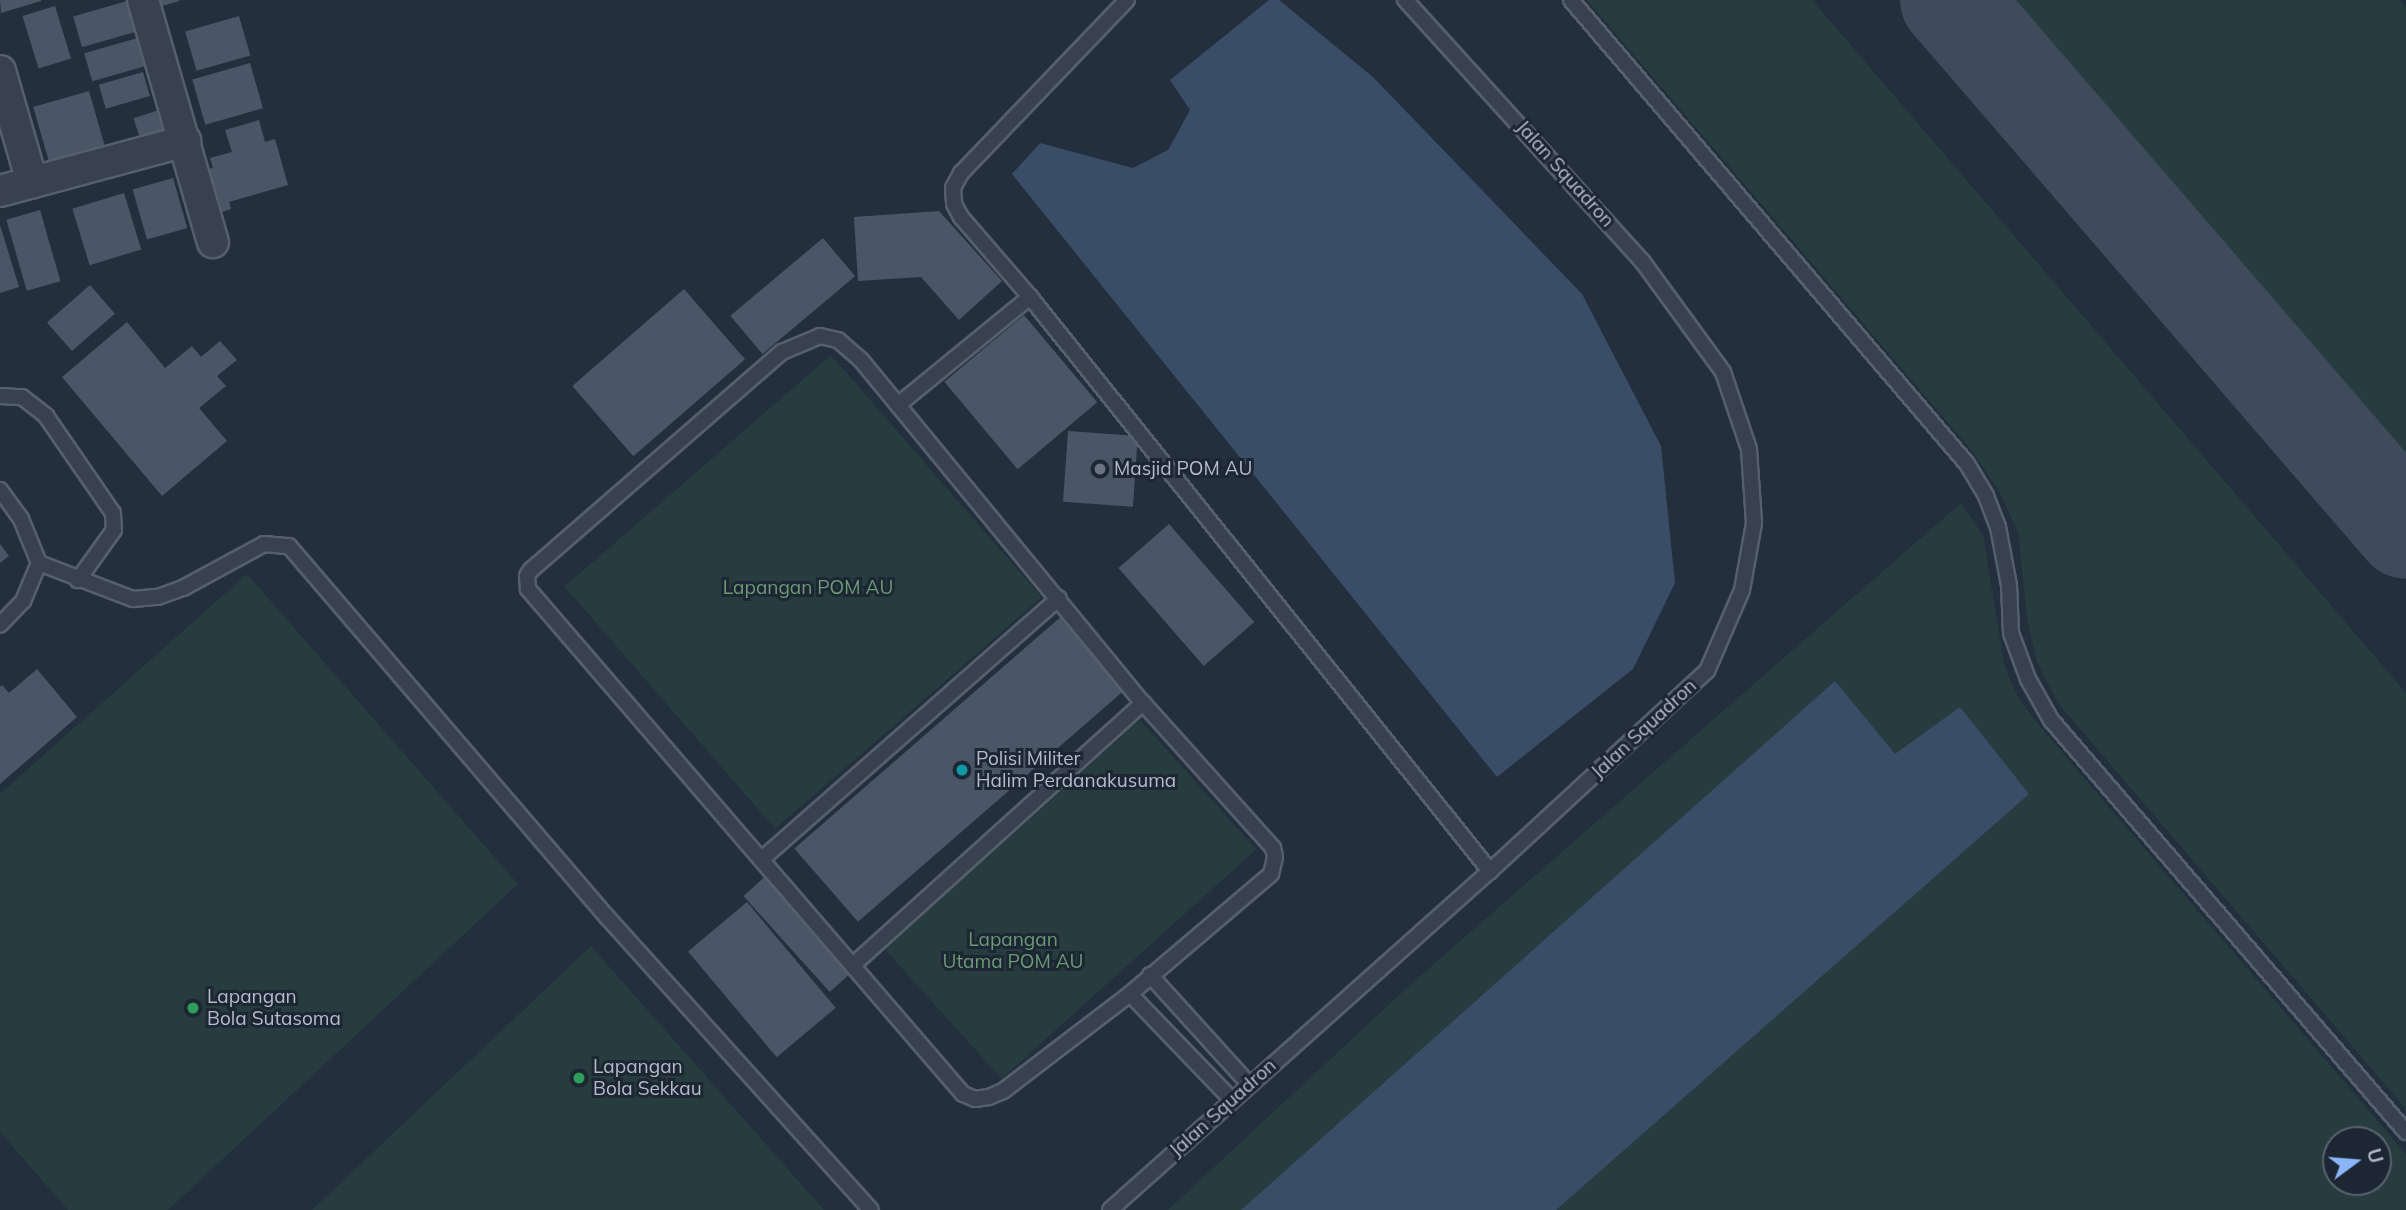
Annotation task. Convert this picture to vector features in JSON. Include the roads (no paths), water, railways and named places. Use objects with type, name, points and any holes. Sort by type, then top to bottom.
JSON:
[{"type":"street","points":[[143,0],[213,242]]},
{"type":"street","points":[[0,71],[32,182]]},
{"type":"street","points":[[0,191],[185,141]]},
{"type":"lane","points":[[1127,0],[961,173],[952,196],[961,217],[1030,296],[1490,871]]},
{"type":"lane","name":"Jalan Squadron","points":[[1110,1210],[1249,1083],[1490,871],[1707,671],[1742,590],[1754,523],[1749,449],[1723,372],[1642,261],[1405,0]]},
{"type":"lane","points":[[1571,0],[1968,464],[1986,496],[1998,527],[2009,585],[2011,633],[2028,679],[2052,720],[2406,1132]]},
{"type":"lane","points":[[898,405],[1030,296]]},
{"type":"lane","points":[[820,336],[838,340],[861,360],[898,405],[1143,703],[1269,841],[1275,857],[1270,874],[1130,994],[1003,1091],[975,1099],[963,1094],[532,595],[527,576],[782,352],[804,340],[820,336]]},
{"type":"lane","points":[[0,397],[22,397],[46,416],[113,513],[114,530],[78,580]]},
{"type":"lane","points":[[0,490],[21,519],[39,562],[78,580],[132,599],[158,597],[183,587],[264,544],[289,547],[607,916],[871,1210]]},
{"type":"lane","points":[[0,625],[23,601],[39,562]]},
{"type":"lane","points":[[762,859],[1059,598]]},
{"type":"lane","points":[[853,965],[1143,703]]},
{"type":"lane","points":[[1150,975],[1249,1083]]},
{"type":"lane","points":[[1130,994],[1232,1100]]},
{"type":"water","points":[[1269,0],[1279,0],[1373,77],[1582,294],[1661,446],[1675,583],[1633,669],[1497,777],[1012,174],[1040,143],[1133,168],[1168,150],[1190,110],[1170,80]]},
{"type":"water","points":[[1835,681],[1895,754],[1960,707],[2029,794],[1556,1210],[1241,1210]]},
{"type":"place","name":"Masjid POM AU","points":[[1100,469]]},
{"type":"place","name":"Polisi Militer Halim Perdanakusuma","points":[[962,770]]},
{"type":"place","name":"Lapangan Bola Sutasoma","points":[[193,1008]]},
{"type":"place","name":"Lapangan Bola Sekkau","points":[[579,1078]]},
{"type":"park label","name":"Lapangan POM AU","points":[[808,588]]},
{"type":"park label","name":"Lapangan Utama POM AU","points":[[1013,951]]}]
